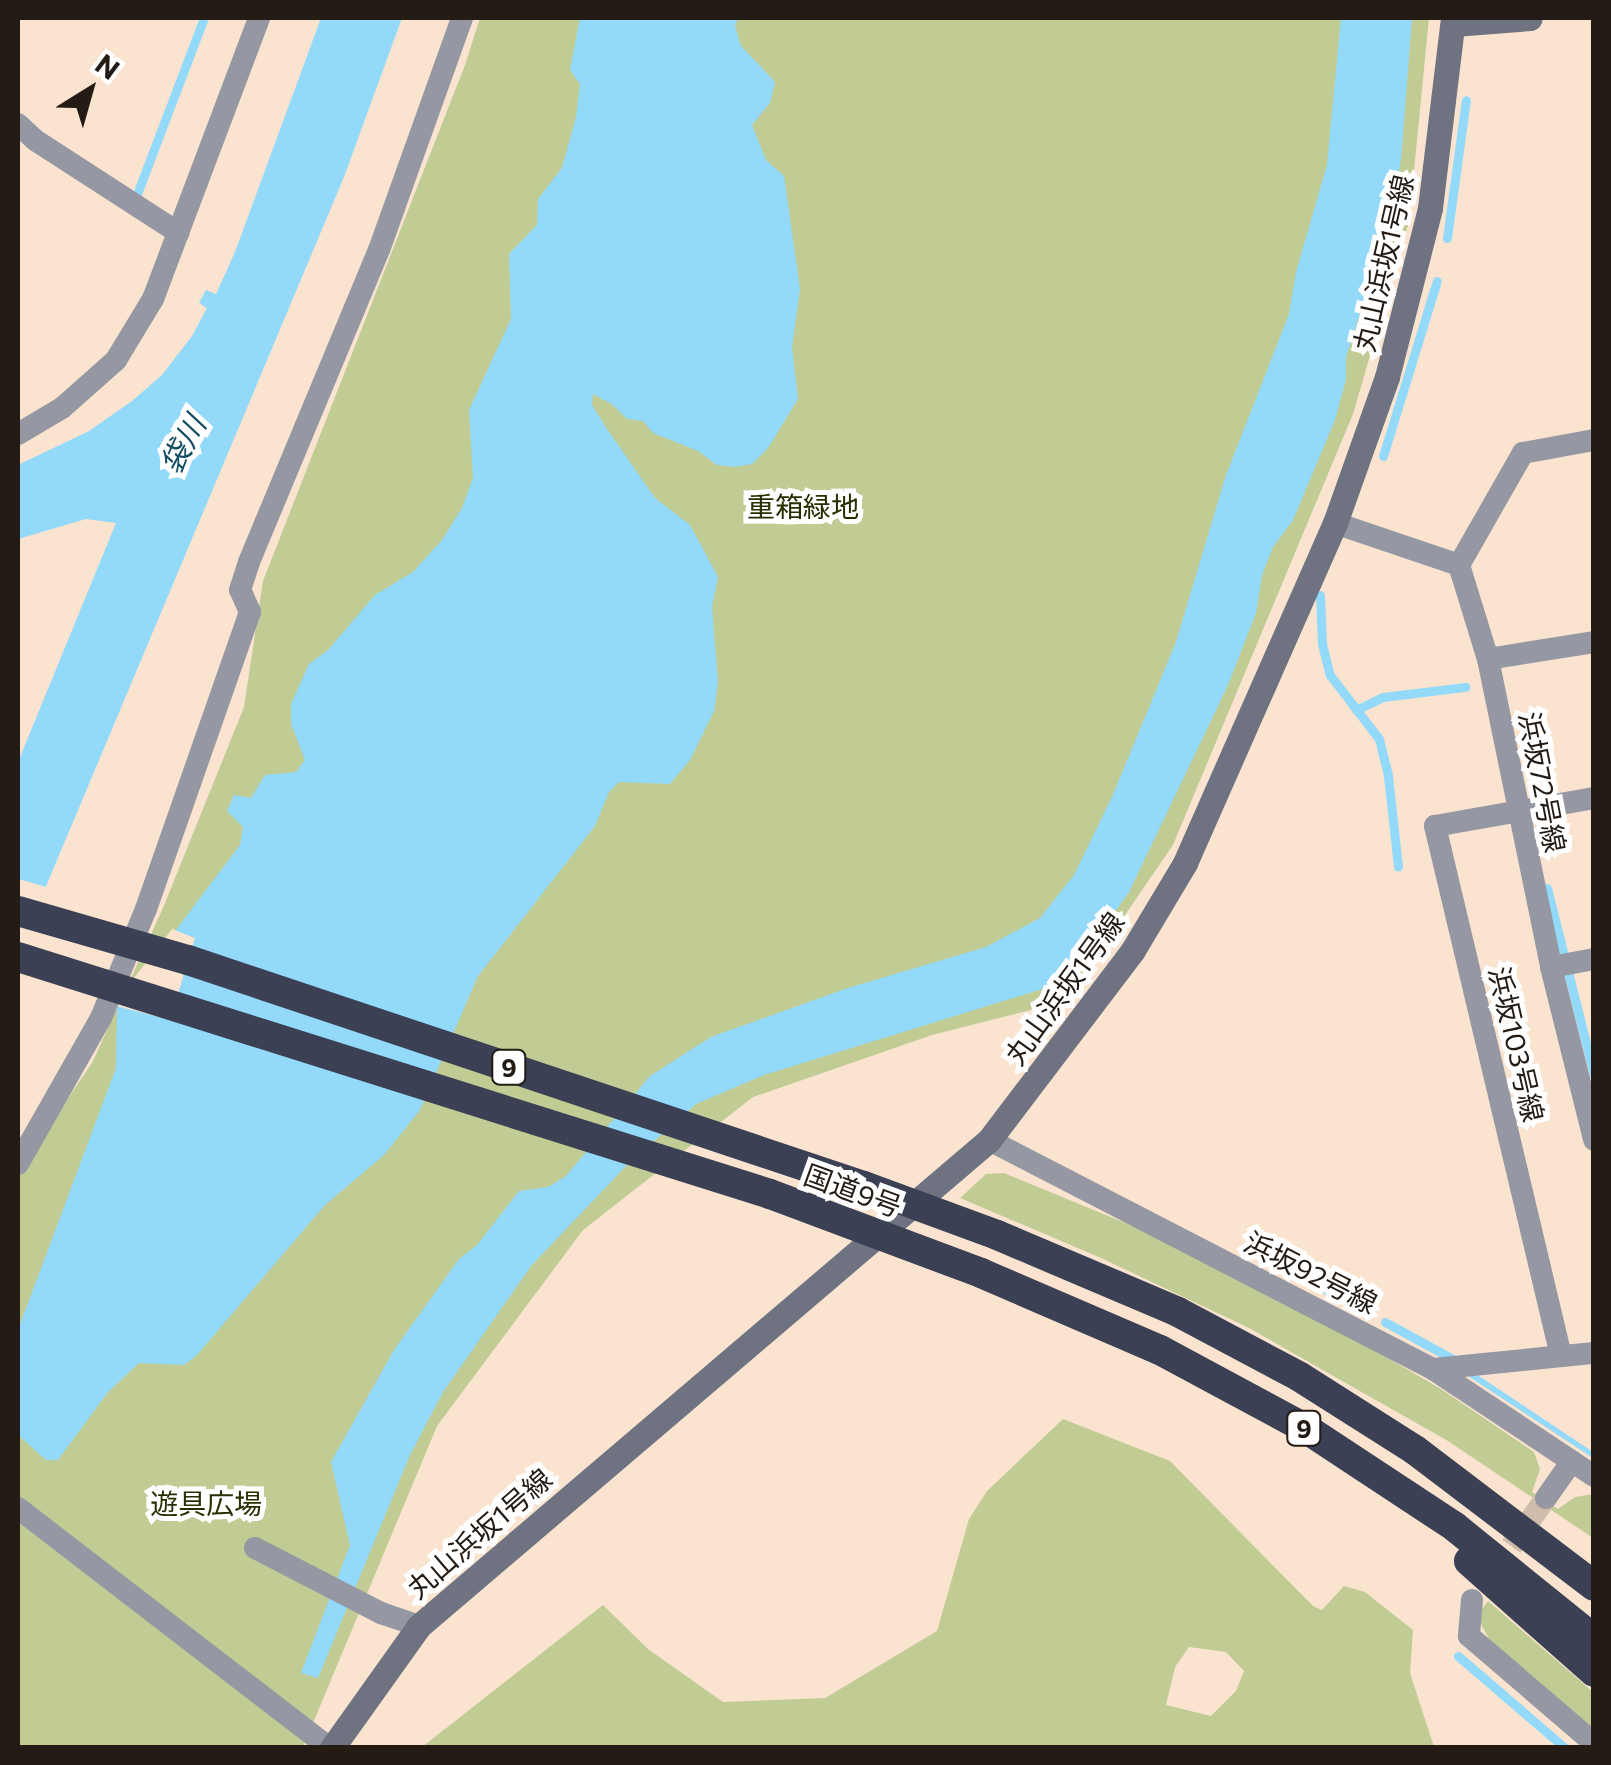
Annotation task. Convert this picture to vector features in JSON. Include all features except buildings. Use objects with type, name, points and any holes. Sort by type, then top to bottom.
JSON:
[{"type":"highway","points":[[18,898],[188,960]]},
{"type":"highway","name":"国道9号","points":[[18,912],[188,960],[848,1181],[997,1235],[1212,1328],[1380,1426],[1489,1503],[1594,1586]]},
{"type":"highway","name":"国道9号","points":[[18,957],[787,1200],[982,1274],[1206,1373],[1359,1461],[1495,1557],[1594,1639]]},
{"type":"highway","points":[[18,968],[174,1005]]},
{"type":"highway","points":[[1380,1426],[1491,1488],[1594,1558]]},
{"type":"highway","points":[[1359,1461],[1594,1672]]},
{"type":"street","points":[[18,434],[62,408],[116,360],[154,299],[260,18]]},
{"type":"street","points":[[18,1164],[101,1018],[146,909],[250,612],[240,590],[249,562],[379,250],[462,18]]},
{"type":"street","points":[[1453,21],[1530,18]]},
{"type":"street","name":"丸山浜坂1号線","points":[[331,1748],[419,1626],[989,1140],[1134,950],[1185,864],[1335,523],[1388,376],[1430,208],[1453,21]]},
{"type":"street","points":[[18,124],[34,140],[179,233]]},
{"type":"street","points":[[1335,523],[1459,565],[1523,453],[1594,440]]},
{"type":"street","name":"浜坂72号線","points":[[1459,565],[1488,659],[1550,967],[1592,1129]]},
{"type":"street","points":[[1488,659],[1594,642]]},
{"type":"street","points":[[1517,812],[1594,798]]},
{"type":"street","name":"浜坂103号線","points":[[1517,812],[1435,826],[1561,1356]]},
{"type":"street","points":[[1550,967],[1594,960]]},
{"type":"street","name":"浜坂92号線","points":[[989,1140],[1433,1368],[1594,1476]]},
{"type":"street","points":[[1433,1368],[1594,1353]]},
{"type":"street","points":[[1546,1498],[1572,1461]]},
{"type":"street","points":[[18,1508],[331,1748]]},
{"type":"street","points":[[254,1548],[381,1613],[419,1626]]},
{"type":"street","points":[[1472,1600],[1469,1636],[1594,1743]]},
{"type":"green space","name":"重箱緑地","points":[[480,18],[1429,18],[1409,222],[1353,414],[1173,845],[1066,1001],[932,1035],[753,1097],[583,1230],[437,1426],[303,1747],[18,1748],[18,1171],[92,1063],[163,908],[244,707],[263,581]]},
{"type":"green space","points":[[1004,1173],[1135,1227],[1338,1329],[1441,1389],[1534,1452],[1540,1469],[1532,1492],[1558,1509],[1575,1497],[1593,1494],[1593,1538],[1448,1441],[1249,1328],[1101,1258],[960,1198],[986,1174]]},
{"type":"green space","points":[[1063,1419],[1170,1461],[1313,1606],[1322,1610],[1344,1586],[1365,1592],[1413,1630],[1410,1673],[1434,1747],[422,1747],[603,1605],[648,1649],[723,1702],[825,1698],[937,1631],[969,1519],[987,1491]],"holes":[[[1189,1647],[1226,1652],[1244,1671],[1236,1691],[1211,1716],[1166,1705],[1175,1667]]]},
{"type":"green space","points":[[1488,1601],[1593,1692],[1593,1734],[1490,1641],[1477,1616]]},
{"type":"water","name":"袋川","points":[[321,18],[402,18],[344,177],[18,953],[18,762],[116,523],[86,519],[18,539],[18,465],[89,431],[132,401],[162,375],[192,336],[207,308],[199,303],[206,290],[216,294],[235,252]]},
{"type":"water","points":[[580,18],[738,18],[735,26],[741,46],[775,82],[770,103],[752,125],[766,160],[784,176],[800,289],[792,347],[798,399],[768,448],[752,464],[735,467],[717,465],[698,451],[653,433],[643,421],[627,419],[593,394],[592,405],[607,429],[655,498],[690,525],[718,577],[712,607],[718,682],[714,711],[690,760],[670,784],[619,782],[609,792],[595,826],[478,976],[420,1110],[384,1155],[325,1205],[197,1355],[184,1365],[139,1363],[108,1392],[58,1460],[46,1460],[18,1435],[18,1330],[116,1068],[117,1008],[240,845],[243,827],[227,811],[234,795],[251,798],[265,775],[296,772],[305,760],[291,724],[291,704],[309,664],[328,650],[375,595],[413,572],[442,540],[462,508],[473,478],[469,410],[511,319],[509,254],[537,225],[538,199],[562,168],[576,117],[580,84],[570,70]]},
{"type":"water","points":[[1341,18],[1412,18],[1401,159],[1391,217],[1346,357],[1346,379],[1335,420],[1293,520],[1273,547],[1262,575],[1256,613],[1228,685],[1129,892],[1074,969],[1052,986],[764,1075],[696,1104],[626,1166],[531,1266],[443,1392],[410,1455],[318,1678],[301,1673],[350,1545],[331,1462],[394,1350],[459,1259],[477,1245],[519,1191],[548,1187],[565,1177],[650,1076],[711,1037],[848,988],[986,947],[1040,918],[1074,875],[1112,797],[1176,642],[1226,475],[1289,314],[1296,272],[1327,165]]},
{"type":"water","points":[[1476,1374],[1593,1452],[1593,1458],[1468,1376]]},
{"type":"pier","points":[[18,879],[50,888],[18,958]]},
{"type":"pier","points":[[172,929],[195,938],[170,1020],[113,1005]]},
{"type":"waterway","points":[[137,194],[204,18]]},
{"type":"waterway","points":[[1447,238],[1466,100]]},
{"type":"waterway","points":[[1383,456],[1437,281]]},
{"type":"waterway","points":[[1320,595],[1322,644],[1330,675],[1379,739],[1388,776],[1398,866]]},
{"type":"waterway","points":[[1356,710],[1383,697],[1465,687]]},
{"type":"waterway","points":[[1547,888],[1594,1075]]},
{"type":"waterway","points":[[1318,1285],[1366,1311]]},
{"type":"waterway","points":[[1385,1322],[1451,1358]]},
{"type":"waterway","points":[[1458,1656],[1565,1748]]},
{"type":"tunnel","points":[[1492,1573],[1546,1498]]},
{"type":"park label","name":"遊具広場","points":[[206,1503]]}]
